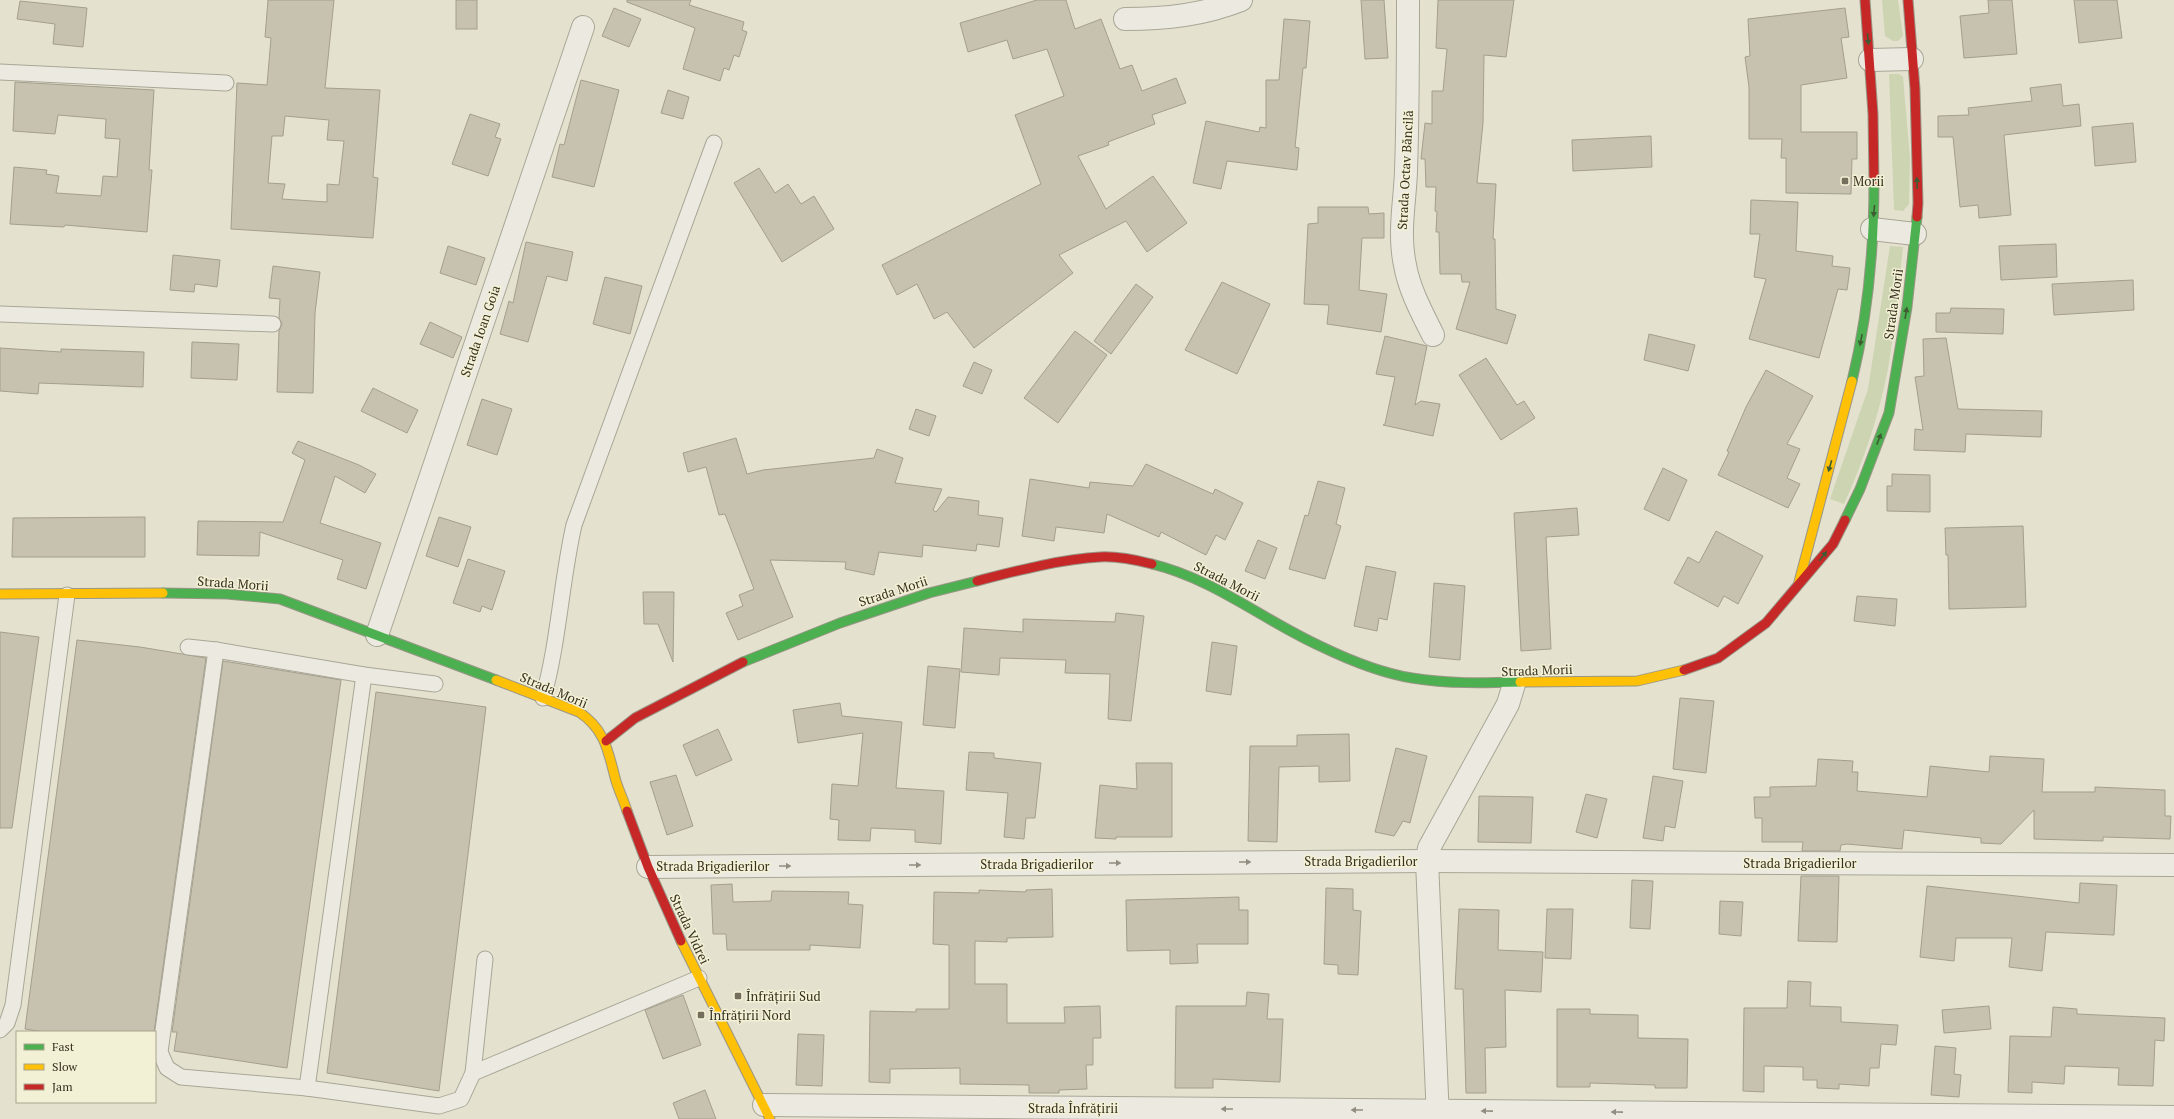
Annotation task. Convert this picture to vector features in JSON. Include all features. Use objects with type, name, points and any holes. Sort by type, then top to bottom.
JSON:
[{"type":"street","points":[[1125,19],[1165,19],[1192,14],[1241,0]]},
{"type":"street","name":"Strada Octav Băncilă","points":[[1408,0],[1406,174],[1401,228],[1405,265],[1415,296],[1432,335]]},
{"type":"street","name":"Strada Morii","points":[[1798,586],[1812,527],[1849,402],[1867,306],[1875,199],[1870,60],[1865,0]]},
{"type":"street","name":"Strada Morii","points":[[0,594],[67,595],[145,592],[243,594],[280,599],[579,712],[591,720],[606,742],[635,718],[674,697],[755,656],[840,623],[929,593],[1025,569],[1101,557],[1136,560],[1173,569],[1219,589],[1319,646],[1367,666],[1411,678],[1463,684],[1514,684],[1637,681],[1675,673],[1718,658],[1766,623],[1833,544],[1860,489],[1889,413],[1907,307],[1918,203],[1908,0]]},
{"type":"street","name":"Strada Ioan Goia","points":[[377,635],[583,27]]},
{"type":"street","points":[[1870,60],[1912,58]]},
{"type":"street","points":[[1872,229],[1915,234]]},
{"type":"street","name":"Strada Brigadierilor","points":[[1438,1115],[1427,861],[1428,848],[1508,704],[1514,684]]},
{"type":"street","name":"Strada Vidrei","points":[[606,742],[617,783],[648,867],[676,931],[767,1112]]},
{"type":"street","name":"Strada Brigadierilor","points":[[648,867],[1427,861],[2174,865]]},
{"type":"street","name":"Strada Înfrățirii","points":[[767,1112],[2174,1117]]},
{"type":"lane","points":[[0,72],[226,83]]},
{"type":"lane","points":[[543,698],[549,678],[563,579],[574,525],[714,143]]},
{"type":"lane","points":[[0,314],[273,324]]},
{"type":"lane","points":[[0,1030],[6,1023],[13,1005],[67,595]]},
{"type":"lane","points":[[188,647],[216,650],[364,675],[435,684]]},
{"type":"lane","points":[[216,650],[160,1052],[167,1068],[181,1077],[306,1088],[439,1106],[460,1099],[473,1072],[484,958]]},
{"type":"lane","points":[[306,1088],[364,675]]},
{"type":"lane","points":[[473,1072],[699,978]]},
{"type":"green space","points":[[1882,0],[1898,0],[1903,36],[1898,41],[1893,41],[1885,36]]},
{"type":"green space","points":[[1889,74],[1899,74],[1903,77],[1910,158],[1909,204],[1903,211],[1894,210]]},
{"type":"green space","points":[[1890,246],[1903,247],[1894,329],[1887,374],[1872,432],[1859,469],[1844,504],[1830,499],[1868,389]]},
{"type":"building","points":[[268,0],[334,0],[325,88],[380,90],[373,177],[378,178],[373,238],[231,229],[237,83],[267,85],[271,38],[265,37]],"holes":[[[285,116],[329,120],[327,140],[344,141],[339,185],[327,184],[327,202],[282,199],[285,184],[268,183],[272,136],[283,136]]]},
{"type":"building","points":[[456,0],[477,0],[477,29],[456,29]]},
{"type":"building","points":[[627,0],[691,0],[689,5],[744,22],[742,30],[747,32],[739,57],[734,55],[729,70],[724,68],[720,81],[683,69],[695,28],[627,2]]},
{"type":"building","points":[[1037,0],[1066,0],[1075,29],[1101,19],[1120,69],[1132,65],[1142,91],[1176,78],[1186,103],[1152,115],[1155,124],[1108,142],[1109,145],[1078,156],[1106,209],[1153,176],[1187,223],[1147,252],[1126,221],[1059,255],[1073,273],[974,348],[947,312],[934,319],[917,284],[897,295],[882,265],[1041,184],[1015,115],[1064,96],[1047,49],[1013,59],[1007,40],[968,52],[960,23]]},
{"type":"building","points":[[1361,0],[1384,0],[1388,58],[1365,59]]},
{"type":"building","points":[[1438,0],[1514,0],[1506,57],[1484,55],[1483,123],[1477,183],[1496,184],[1493,239],[1495,239],[1496,309],[1516,315],[1507,344],[1456,329],[1470,282],[1462,282],[1461,274],[1440,274],[1439,232],[1436,232],[1437,212],[1435,211],[1436,187],[1426,187],[1425,159],[1421,159],[1425,123],[1432,124],[1432,91],[1443,91],[1447,49],[1436,48]]},
{"type":"building","points":[[1988,0],[2012,0],[2017,54],[1964,58],[1960,16],[1989,13]]},
{"type":"building","points":[[2074,0],[2117,0],[2122,38],[2079,43]]},
{"type":"building","points":[[20,1],[87,8],[83,47],[53,44],[55,24],[17,19]]},
{"type":"building","points":[[614,8],[641,19],[629,47],[602,36]]},
{"type":"building","points":[[1845,8],[1849,37],[1841,38],[1847,78],[1801,85],[1801,132],[1857,132],[1857,159],[1852,159],[1851,194],[1786,193],[1786,158],[1781,158],[1782,139],[1749,139],[1749,87],[1745,57],[1750,56],[1748,19]]},
{"type":"building","points":[[1284,19],[1310,21],[1306,68],[1303,68],[1295,147],[1299,148],[1297,170],[1227,161],[1221,189],[1193,183],[1206,121],[1259,132],[1260,127],[1266,128],[1266,80],[1279,80]]},
{"type":"building","points":[[581,80],[619,90],[594,187],[552,177],[560,144],[564,145]]},
{"type":"building","points":[[15,82],[154,90],[149,170],[152,170],[147,232],[65,225],[64,227],[10,224],[14,167],[47,170],[46,174],[59,176],[56,193],[101,196],[103,176],[117,177],[120,139],[105,138],[106,119],[58,115],[55,134],[13,131]]},
{"type":"building","points":[[2061,84],[2063,106],[2079,104],[2081,126],[2004,135],[2011,215],[1979,218],[1978,205],[1960,207],[1953,137],[1938,137],[1938,116],[1969,115],[1968,108],[2032,101],[2030,88]]},
{"type":"building","points":[[668,90],[689,97],[683,119],[661,113]]},
{"type":"building","points":[[470,114],[500,124],[495,137],[501,139],[488,176],[452,164]]},
{"type":"building","points":[[2133,123],[2136,162],[2095,166],[2092,127]]},
{"type":"building","points":[[1651,136],[1652,167],[1573,171],[1572,140]]},
{"type":"building","points":[[759,168],[775,193],[788,184],[801,204],[814,196],[834,229],[782,262],[734,183]]},
{"type":"building","points":[[1751,200],[1798,202],[1796,251],[1833,256],[1832,266],[1850,268],[1847,290],[1838,289],[1819,358],[1749,339],[1766,279],[1754,277],[1760,234],[1750,234]]},
{"type":"building","points":[[1318,207],[1368,207],[1369,214],[1384,213],[1384,238],[1362,238],[1359,290],[1387,294],[1381,332],[1327,324],[1329,305],[1304,304],[1308,224],[1318,223]]},
{"type":"building","points":[[526,242],[573,252],[567,281],[547,276],[528,342],[500,334],[509,301],[513,303]]},
{"type":"building","points":[[2056,244],[2057,277],[2001,280],[1999,246]]},
{"type":"building","points":[[448,246],[485,258],[476,285],[440,273]]},
{"type":"building","points":[[173,255],[220,260],[217,287],[195,284],[194,292],[170,290]]},
{"type":"building","points":[[273,266],[320,272],[315,313],[313,393],[277,392],[279,331],[282,324],[279,318],[280,299],[269,298]]},
{"type":"building","points":[[605,277],[642,286],[630,334],[593,324]]},
{"type":"building","points":[[2133,280],[2134,310],[2054,315],[2052,284]]},
{"type":"building","points":[[1222,282],[1270,304],[1237,374],[1185,350]]},
{"type":"building","points":[[1136,284],[1153,297],[1111,354],[1094,341]]},
{"type":"building","points":[[1951,308],[2004,309],[2003,334],[1936,332],[1936,313],[1950,313]]},
{"type":"building","points":[[430,322],[462,337],[453,358],[420,344]]},
{"type":"building","points":[[1075,331],[1107,355],[1058,423],[1024,398]]},
{"type":"building","points":[[1649,334],[1695,345],[1688,371],[1644,360]]},
{"type":"building","points":[[1385,336],[1427,346],[1415,405],[1421,401],[1440,404],[1433,436],[1383,425],[1385,424],[1395,377],[1376,374]]},
{"type":"building","points":[[1946,338],[1958,409],[2042,411],[2041,437],[1966,434],[1965,452],[1914,450],[1915,429],[1923,430],[1915,377],[1924,376],[1923,339]]},
{"type":"building","points":[[192,342],[239,344],[237,380],[191,378]]},
{"type":"building","points":[[0,348],[61,352],[61,349],[144,352],[143,387],[39,383],[38,394],[0,391]]},
{"type":"building","points":[[1486,358],[1517,405],[1524,401],[1535,418],[1501,440],[1459,375]]},
{"type":"building","points":[[974,362],[992,370],[982,394],[963,386]]},
{"type":"building","points":[[1766,370],[1813,396],[1787,444],[1800,449],[1787,478],[1800,484],[1788,508],[1718,475],[1729,452],[1727,451],[1746,407]]},
{"type":"building","points":[[373,388],[418,410],[407,433],[361,411]]},
{"type":"building","points":[[482,399],[512,409],[497,455],[467,445]]},
{"type":"building","points":[[916,409],[936,416],[929,436],[909,429]]},
{"type":"building","points":[[736,438],[747,474],[763,470],[874,458],[877,449],[903,458],[895,483],[942,489],[933,510],[936,512],[948,497],[979,501],[978,515],[1003,518],[999,547],[977,544],[976,551],[923,545],[922,557],[879,552],[874,575],[845,569],[846,562],[770,560],[793,617],[738,640],[726,613],[743,606],[739,595],[754,589],[725,514],[719,515],[706,467],[688,472],[683,453]]},
{"type":"building","points":[[298,441],[359,465],[376,474],[365,493],[335,476],[320,523],[381,543],[366,589],[337,579],[343,560],[260,532],[259,556],[197,555],[198,521],[283,522],[305,460],[292,453]]},
{"type":"building","points":[[1146,464],[1213,494],[1215,489],[1243,503],[1225,540],[1216,535],[1206,555],[1161,532],[1159,537],[1107,514],[1104,533],[1056,527],[1054,541],[1022,536],[1030,479],[1089,488],[1090,482],[1133,486]]},
{"type":"building","points":[[1663,468],[1687,480],[1669,521],[1644,509]]},
{"type":"building","points":[[1892,474],[1930,475],[1930,512],[1887,511],[1887,486],[1892,486]]},
{"type":"building","points":[[1318,481],[1345,488],[1336,524],[1341,526],[1325,579],[1289,569],[1305,515],[1308,516]]},
{"type":"building","points":[[1577,508],[1579,535],[1546,537],[1551,649],[1521,651],[1514,513]]},
{"type":"building","points":[[145,517],[145,557],[12,557],[13,518]]},
{"type":"building","points":[[439,517],[471,527],[458,567],[426,556]]},
{"type":"building","points":[[2023,526],[2026,607],[1949,609],[1948,555],[1946,555],[1945,528]]},
{"type":"building","points":[[1716,531],[1763,556],[1738,604],[1724,596],[1718,607],[1674,583],[1688,557],[1699,563]]},
{"type":"building","points":[[1258,540],[1277,548],[1265,579],[1245,571]]},
{"type":"building","points":[[468,559],[505,571],[492,610],[482,606],[480,612],[453,603]]},
{"type":"building","points":[[1366,566],[1396,572],[1387,620],[1379,618],[1377,631],[1354,626]]},
{"type":"building","points":[[1434,583],[1465,586],[1460,660],[1429,657]]},
{"type":"building","points":[[643,592],[674,592],[673,662],[658,624],[644,624]]},
{"type":"building","points":[[1857,596],[1897,599],[1895,626],[1854,621]]},
{"type":"building","points":[[1116,613],[1144,616],[1131,721],[1108,719],[1110,674],[1065,673],[1066,660],[1000,658],[999,675],[961,672],[964,628],[1023,632],[1023,619],[1115,622]]},
{"type":"building","points":[[0,632],[39,637],[12,828],[0,828]]},
{"type":"building","points":[[77,640],[140,647],[206,658],[154,1031],[38,1031],[25,1029]]},
{"type":"building","points":[[1212,642],[1237,646],[1231,695],[1206,691]]},
{"type":"building","points":[[223,661],[341,680],[287,1068],[174,1051],[177,1032],[172,1032]]},
{"type":"building","points":[[928,666],[960,669],[955,728],[923,725]]},
{"type":"building","points":[[376,692],[486,707],[439,1091],[327,1073]]},
{"type":"building","points":[[1680,698],[1714,701],[1706,773],[1673,769]]},
{"type":"building","points":[[840,703],[842,716],[902,722],[896,788],[944,791],[941,844],[915,842],[915,830],[871,828],[870,841],[838,840],[839,820],[830,819],[832,784],[858,786],[863,733],[798,743],[793,710]]},
{"type":"building","points":[[718,729],[732,760],[696,776],[683,745]]},
{"type":"building","points":[[1349,734],[1350,781],[1319,782],[1319,766],[1279,767],[1277,842],[1248,841],[1250,746],[1297,746],[1297,735]]},
{"type":"building","points":[[1396,748],[1427,756],[1410,823],[1403,821],[1394,836],[1375,832]]},
{"type":"building","points":[[969,752],[994,753],[994,758],[1041,763],[1035,818],[1026,818],[1024,839],[1004,837],[1008,793],[966,790]]},
{"type":"building","points":[[1990,756],[2044,759],[2042,792],[2095,792],[2095,787],[2165,790],[2165,816],[2171,816],[2170,839],[2103,837],[2103,841],[2034,839],[2034,810],[2001,844],[1981,843],[1981,838],[1904,830],[1902,849],[1847,844],[1841,845],[1840,851],[1802,851],[1803,842],[1762,842],[1762,818],[1755,818],[1754,797],[1770,797],[1770,787],[1816,786],[1818,759],[1853,761],[1852,772],[1858,772],[1857,791],[1927,797],[1930,766],[1989,772]]},
{"type":"building","points":[[1136,763],[1172,763],[1172,837],[1116,837],[1116,839],[1095,838],[1100,785],[1137,789]]},
{"type":"building","points":[[676,775],[693,826],[667,835],[650,782]]},
{"type":"building","points":[[1653,776],[1683,781],[1675,828],[1665,826],[1663,841],[1643,838]]},
{"type":"building","points":[[1586,794],[1607,799],[1597,838],[1576,832]]},
{"type":"building","points":[[1479,796],[1533,797],[1531,843],[1478,842]]},
{"type":"building","points":[[1801,876],[1839,876],[1837,942],[1798,941]]},
{"type":"building","points":[[1632,880],[1653,881],[1650,929],[1630,928]]},
{"type":"building","points":[[2080,883],[2117,885],[2114,935],[2046,932],[2042,971],[2009,967],[2012,938],[1956,938],[1954,961],[1920,957],[1927,886],[2079,903]]},
{"type":"building","points":[[732,884],[733,902],[771,901],[772,891],[849,892],[848,904],[863,905],[860,948],[810,945],[810,950],[727,950],[726,934],[713,934],[711,885]]},
{"type":"building","points":[[1326,888],[1353,889],[1353,910],[1361,911],[1358,975],[1338,974],[1338,965],[1324,964]]},
{"type":"building","points":[[1052,889],[1053,937],[1007,938],[1007,942],[975,941],[975,984],[1007,984],[1007,1023],[1065,1023],[1064,1007],[1100,1006],[1101,1038],[1093,1038],[1093,1065],[1086,1065],[1087,1089],[1059,1090],[1059,1093],[1029,1093],[1029,1085],[960,1084],[960,1068],[890,1069],[890,1083],[869,1082],[870,1011],[916,1012],[916,1009],[949,1009],[949,945],[933,944],[934,892],[979,893],[979,890],[1026,892],[1026,890]]},
{"type":"building","points":[[1239,897],[1239,910],[1248,910],[1248,944],[1197,944],[1198,963],[1170,964],[1170,950],[1127,951],[1126,900]]},
{"type":"building","points":[[1720,901],[1743,902],[1741,936],[1719,934]]},
{"type":"building","points":[[1459,909],[1499,910],[1498,950],[1543,952],[1541,992],[1505,990],[1506,1047],[1485,1048],[1486,1093],[1466,1093],[1463,989],[1455,989]]},
{"type":"building","points":[[1547,909],[1573,909],[1571,959],[1545,958]]},
{"type":"building","points":[[1788,981],[1811,982],[1810,1006],[1841,1007],[1841,1022],[1898,1025],[1896,1045],[1881,1044],[1879,1068],[1870,1068],[1869,1086],[1839,1084],[1839,1089],[1817,1088],[1817,1080],[1803,1080],[1803,1067],[1764,1066],[1764,1092],[1743,1091],[1744,1008],[1787,1008]]},
{"type":"building","points":[[1247,992],[1269,994],[1267,1019],[1283,1019],[1280,1082],[1213,1079],[1213,1088],[1175,1088],[1176,1006],[1246,1006]]},
{"type":"building","points":[[683,995],[701,1045],[663,1059],[645,1010]]},
{"type":"building","points":[[1989,1006],[1991,1029],[1944,1033],[1942,1010]]},
{"type":"building","points":[[2053,1007],[2077,1009],[2077,1014],[2165,1018],[2164,1041],[2155,1040],[2153,1086],[2118,1085],[2119,1068],[2065,1066],[2064,1084],[2032,1082],[2032,1093],[2008,1092],[2010,1036],[2051,1037]]},
{"type":"building","points":[[1557,1009],[1590,1009],[1590,1014],[1638,1015],[1638,1038],[1688,1039],[1687,1088],[1655,1088],[1655,1085],[1590,1083],[1590,1087],[1557,1087]]},
{"type":"building","points":[[798,1034],[824,1035],[822,1086],[796,1085]]},
{"type":"building","points":[[1935,1046],[1956,1048],[1954,1074],[1961,1075],[1959,1097],[1931,1095]]},
{"type":"building","points":[[705,1090],[716,1119],[679,1119],[673,1103]]},
{"type":"traffic: fast","points":[[1852,381],[1858,357],[1869,283],[1873,233],[1874,182]]},
{"type":"traffic: fast","points":[[1845,520],[1860,489],[1889,413],[1907,307],[1917,217]]},
{"type":"traffic: fast","points":[[1152,564],[1196,579],[1299,636],[1342,656],[1376,669],[1400,676],[1426,680],[1480,683],[1520,682]]},
{"type":"traffic: fast","points":[[743,662],[840,623],[929,593],[977,581]]},
{"type":"traffic: fast","points":[[163,593],[227,594],[280,599],[496,680]]},
{"type":"traffic: slow","points":[[1799,582],[1852,381]]},
{"type":"traffic: slow","points":[[0,594],[163,593]]},
{"type":"traffic: slow","points":[[1520,682],[1637,681],[1684,670]]},
{"type":"traffic: slow","points":[[496,680],[579,712],[588,719],[595,726],[605,742],[617,785],[627,811]]},
{"type":"traffic: slow","points":[[681,941],[770,1119]]},
{"type":"traffic: jam","points":[[1865,0],[1873,114],[1874,182]]},
{"type":"traffic: jam","points":[[1908,0],[1915,89],[1918,203],[1917,217]]},
{"type":"traffic: jam","points":[[1684,670],[1718,658],[1766,623],[1833,544],[1845,520]]},
{"type":"traffic: jam","points":[[977,581],[1038,566],[1085,558],[1113,557],[1152,564]]},
{"type":"traffic: jam","points":[[606,741],[635,718],[743,662]]},
{"type":"traffic: jam","points":[[627,811],[648,867],[681,941]]},
{"type":"place","name":"Morii","points":[[1845,181]]},
{"type":"place","name":"Înfrățirii Sud","points":[[738,996]]},
{"type":"place","name":"Înfrățirii Nord","points":[[701,1015]]}]
